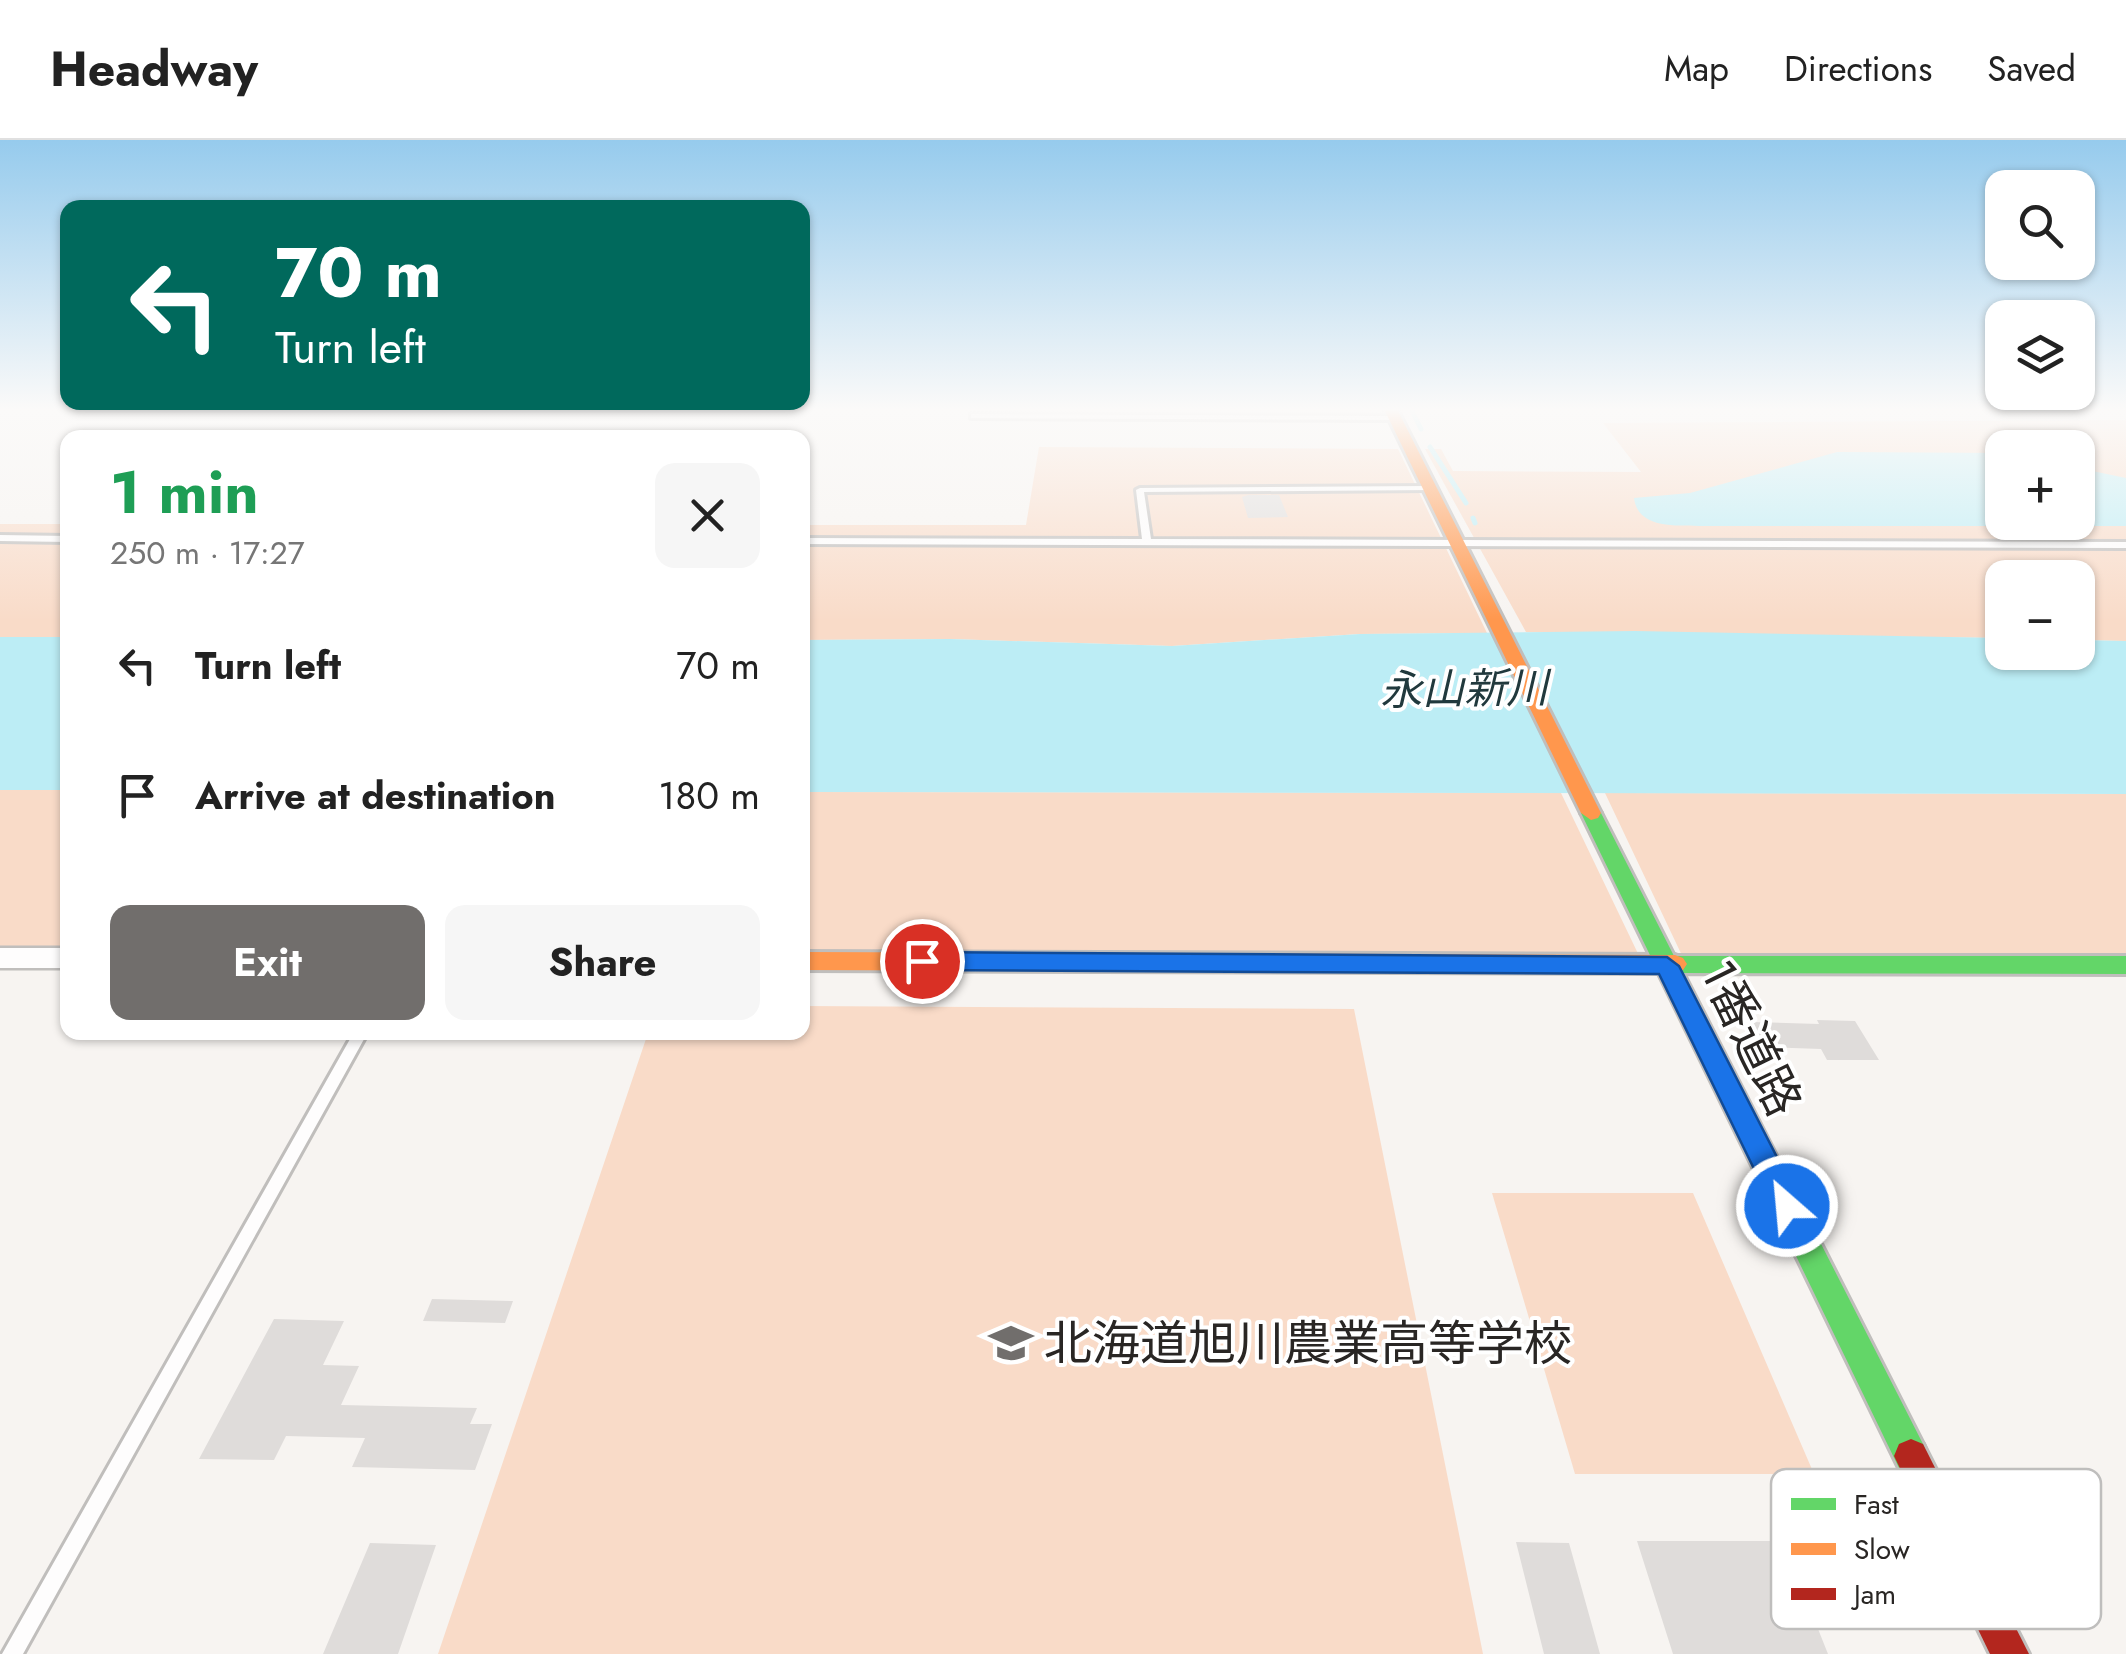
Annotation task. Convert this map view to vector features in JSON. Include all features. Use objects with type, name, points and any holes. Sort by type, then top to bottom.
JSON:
[{"type":"street","points":[[1425,480],[1457,543]]},
{"type":"street","name":"1番道路","points":[[1457,543],[1918,1469]]},
{"type":"street","points":[[0,958],[60,958]]},
{"type":"street","points":[[810,961],[2126,965]]},
{"type":"street","name":"1番道路","points":[[1998,1629],[2010,1654]]},
{"type":"lane","points":[[1147,542],[1140,490],[1429,488]]},
{"type":"lane","points":[[0,538],[60,539]]},
{"type":"lane","points":[[810,541],[2126,545]]},
{"type":"lane","points":[[12,1654],[357,1040]]},
{"type":"shaded area","points":[[1034,480],[1413,480],[1487,633],[1360,634],[1172,646],[950,639],[810,640],[810,525],[1026,525]]},
{"type":"shaded area","points":[[1442,480],[1985,480],[1985,540],[2095,540],[2095,480],[2126,480],[2126,641],[2095,640],[2095,560],[1985,560],[1985,638],[1526,632]]},
{"type":"shaded area","points":[[0,524],[60,524],[60,637],[0,637]]},
{"type":"shaded area","points":[[0,790],[60,790],[60,951],[0,951]]},
{"type":"shaded area","points":[[810,792],[1561,793],[1643,964],[810,954]]},
{"type":"shaded area","points":[[1605,793],[2126,794],[2126,965],[1686,964]]},
{"type":"shaded area","points":[[810,1006],[1354,1009],[1483,1654],[438,1654],[646,1040],[810,1040]]},
{"type":"shaded area","points":[[1492,1193],[1693,1193],[1812,1469],[1771,1469],[1771,1474],[1575,1474]]},
{"type":"water","points":[[1738,480],[1985,480],[1985,526],[1671,525],[1643,516],[1634,498],[1690,493]]},
{"type":"water","points":[[2095,480],[2126,480],[2126,526],[2095,526]]},
{"type":"water","name":"永山新川","points":[[1635,631],[1985,638],[1985,670],[2095,670],[2095,640],[2126,641],[2126,794],[810,792],[810,640],[950,639],[1172,646],[1360,634]]},
{"type":"water","points":[[0,637],[60,637],[60,790],[0,790]]},
{"type":"building","points":[[1279,495],[1288,517],[1248,518],[1242,497]]},
{"type":"building","points":[[1817,1020],[1855,1021],[1879,1060],[1827,1060],[1821,1049],[1764,1047],[1751,1022],[1819,1024]]},
{"type":"building","points":[[432,1299],[513,1301],[505,1323],[423,1321]]},
{"type":"building","points":[[274,1319],[344,1321],[323,1365],[359,1366],[341,1405],[477,1408],[470,1424],[492,1424],[475,1470],[352,1467],[365,1438],[286,1436],[274,1460],[199,1459]]},
{"type":"building","points":[[1637,1541],[1771,1541],[1771,1629],[1818,1629],[1828,1654],[1673,1654]]},
{"type":"building","points":[[1516,1542],[1569,1543],[1600,1654],[1544,1654]]},
{"type":"building","points":[[370,1543],[436,1545],[398,1654],[323,1654]]},
{"type":"waterway","points":[[1451,480],[1466,503]]},
{"type":"waterway","points":[[1473,518],[1475,523]]},
{"type":"traffic: fast","points":[[1591,813],[1911,1456]]},
{"type":"traffic: fast","points":[[1675,964],[2126,965]]},
{"type":"traffic: slow","points":[[1425,480],[1591,813]]},
{"type":"traffic: slow","points":[[810,961],[1675,964]]},
{"type":"traffic: jam","points":[[1911,1456],[1918,1469]]},
{"type":"traffic: jam","points":[[1998,1629],[2010,1654]]},
{"type":"place","name":"北海道旭川農業高等学校","points":[[1011,1343]]},
{"type":"route","points":[[922,961],[1519,962],[1667,966],[1787,1206]]}]
